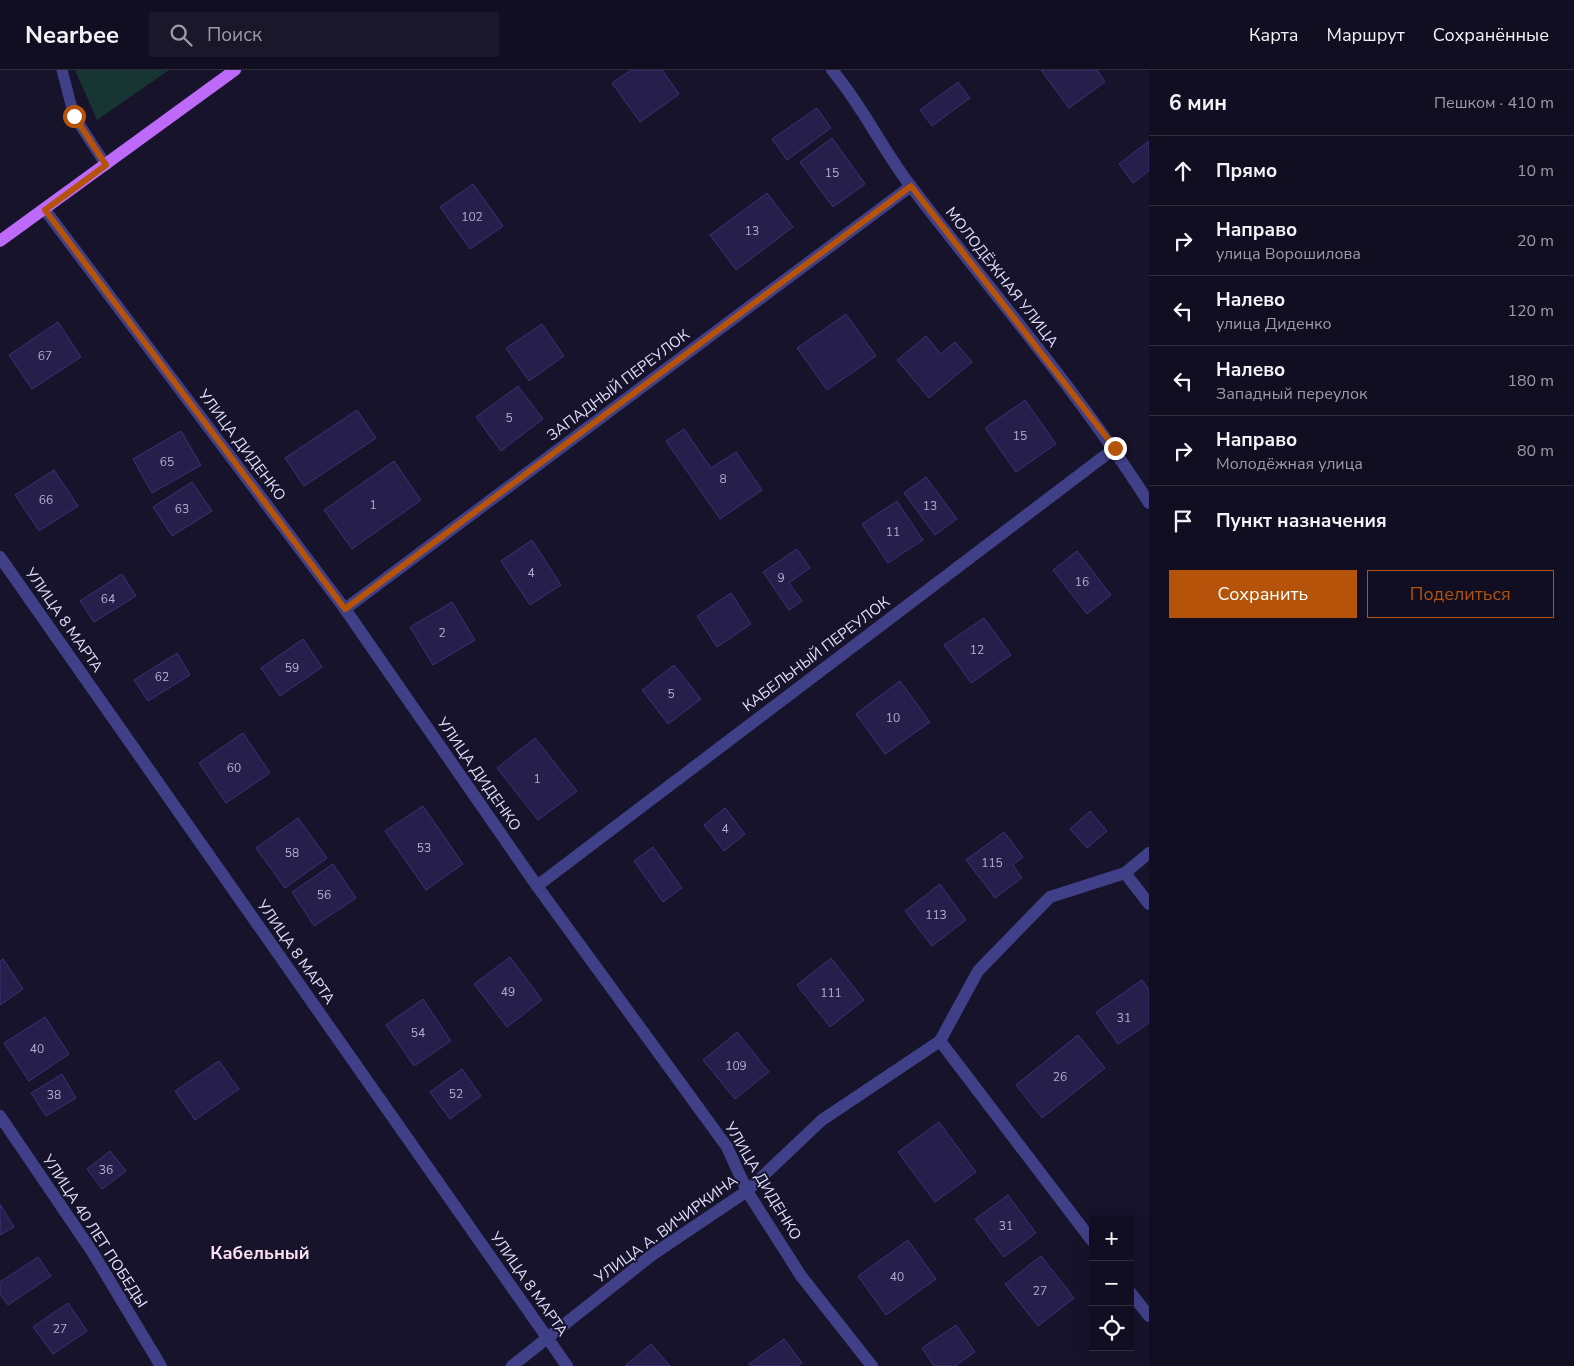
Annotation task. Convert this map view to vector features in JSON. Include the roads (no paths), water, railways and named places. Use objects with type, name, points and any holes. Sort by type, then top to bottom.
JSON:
[{"type":"main road","points":[[0,241],[235,70]]},
{"type":"street","name":"МОЛОДЁЖНАЯ УЛИЦА","points":[[832,70],[854,96],[911,186],[1115,448],[1149,503]]},
{"type":"street","name":"ЗАПАДНЫЙ ПЕРЕУЛОК","points":[[345,609],[911,186]]},
{"type":"street","name":"УЛИЦА ДИДЕНКО","points":[[45,210],[345,609],[537,886],[727,1147],[747,1191],[801,1276],[872,1366]]},
{"type":"street","name":"КАБЕЛЬНЫЙ ПЕРЕУЛОК","points":[[537,886],[1115,448]]},
{"type":"street","name":"УЛИЦА 8 МАРТА","points":[[0,557],[567,1366]]},
{"type":"street","name":"УЛИЦА А. ВИЧИРКИНА","points":[[512,1366],[652,1256],[747,1191],[822,1120],[940,1041],[978,970],[1050,897],[1125,873],[1149,853]]},
{"type":"street","points":[[1125,873],[1149,904]]},
{"type":"street","points":[[940,1041],[1089,1237]]},
{"type":"street","name":"УЛИЦА 40 ЛЕТ ПОБЕДЫ","points":[[0,1116],[93,1253],[160,1366]]},
{"type":"street","points":[[1134,1297],[1149,1316]]},
{"type":"lane","points":[[62,70],[74,116],[106,165]]},
{"type":"district","name":"Кабельный","points":[[260,1253]]}]
